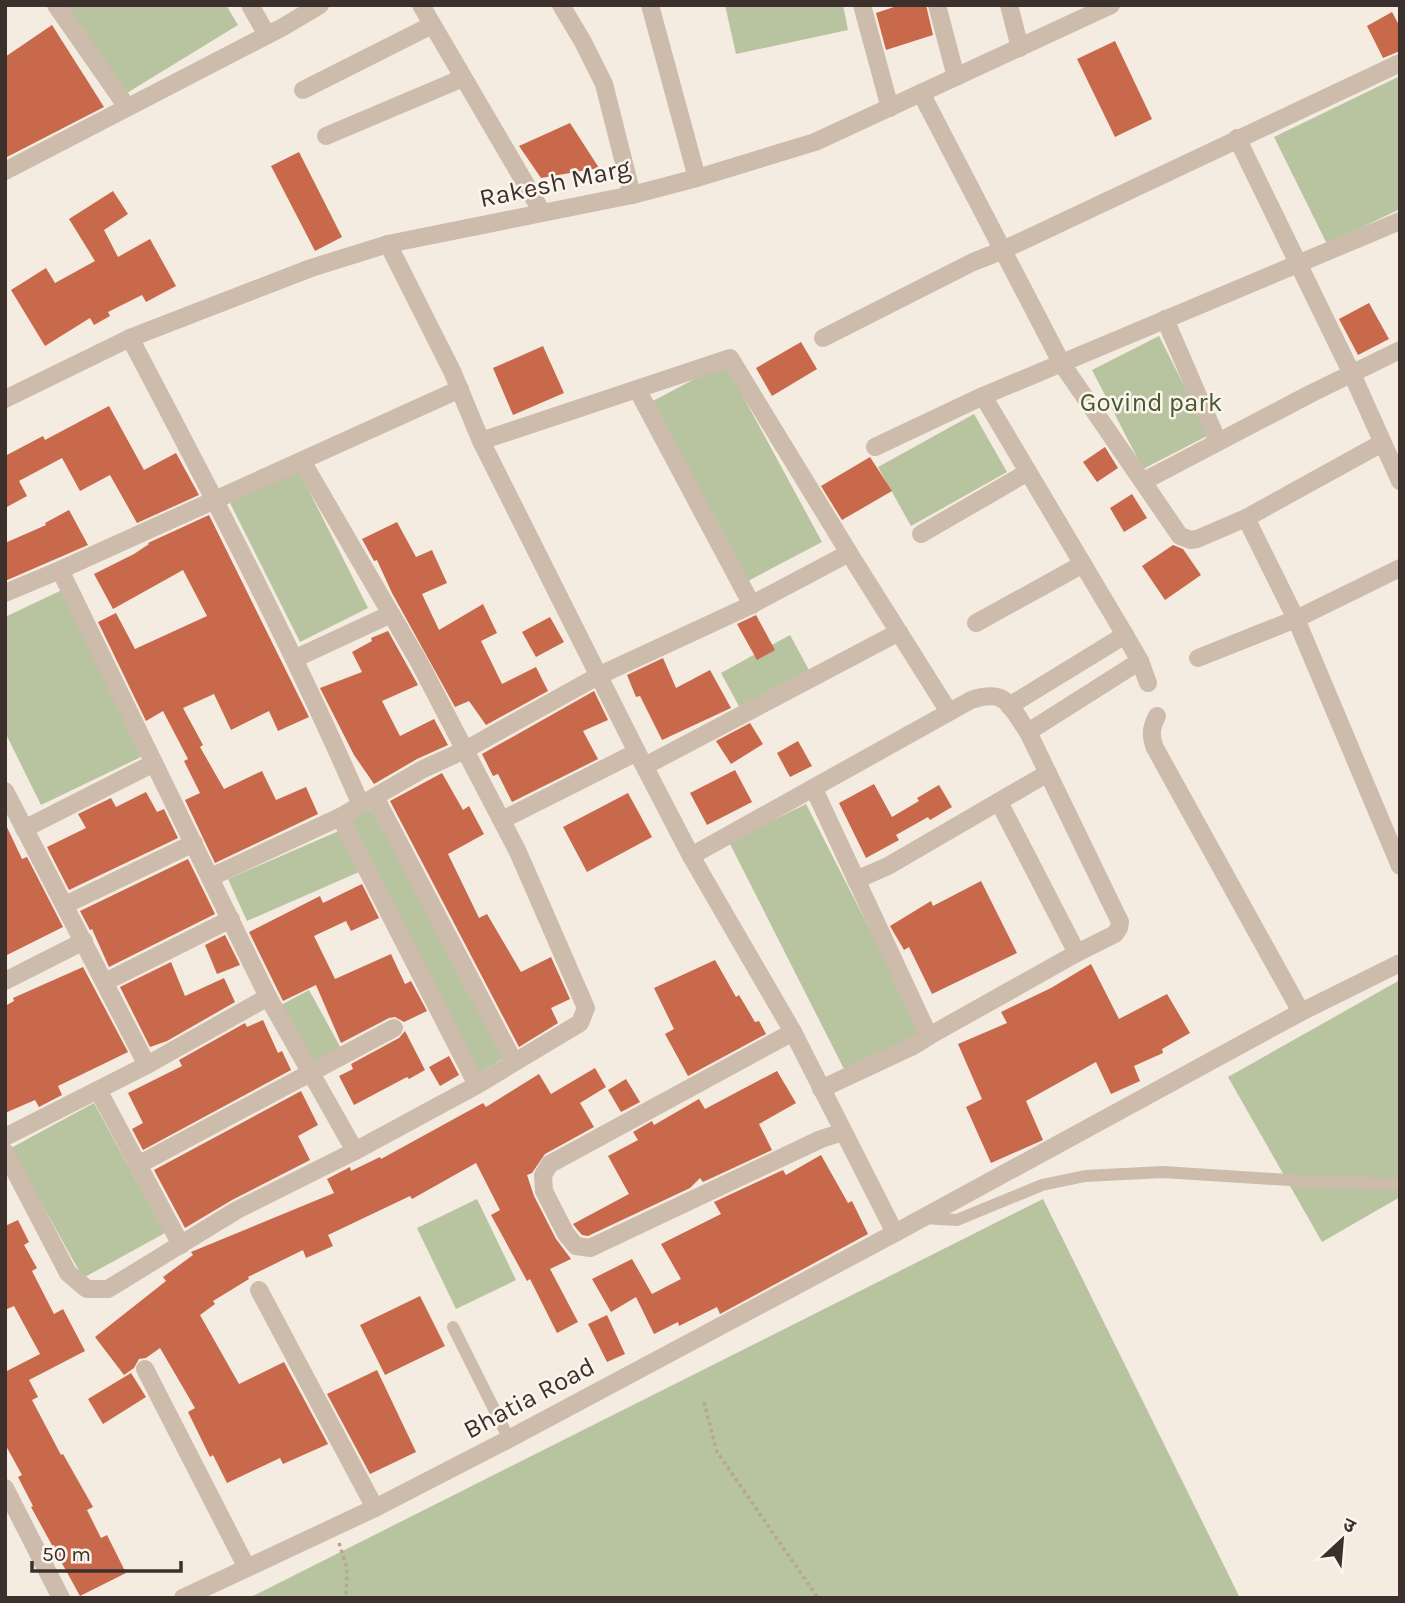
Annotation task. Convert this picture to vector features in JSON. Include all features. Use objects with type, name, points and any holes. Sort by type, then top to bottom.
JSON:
[{"type":"street","points":[[56,5],[127,107]]},
{"type":"street","points":[[250,5],[267,35]]},
{"type":"street","points":[[5,171],[320,5]]},
{"type":"street","points":[[421,5],[542,212]]},
{"type":"street","points":[[561,5],[604,84],[632,195]]},
{"type":"street","points":[[650,5],[697,178]]},
{"type":"street","points":[[862,5],[890,108]]},
{"type":"street","points":[[937,5],[957,77]]},
{"type":"street","points":[[1009,5],[1020,48]]},
{"type":"street","name":"Rakesh Marg","points":[[5,399],[130,338],[298,273],[388,244],[632,195],[815,142],[1111,5]]},
{"type":"street","points":[[303,90],[432,25]]},
{"type":"street","points":[[823,338],[973,262],[1400,63]]},
{"type":"street","points":[[326,136],[463,78]]},
{"type":"street","points":[[921,93],[1062,364],[1177,533],[1191,540],[1246,518],[1382,443]]},
{"type":"street","points":[[1237,138],[1352,373],[1399,477]]},
{"type":"street","points":[[875,447],[983,396],[1400,222]]},
{"type":"street","points":[[388,244],[460,389],[481,441],[598,676],[691,856],[793,1032],[895,1233]]},
{"type":"street","points":[[1165,319],[1218,442]]},
{"type":"street","points":[[130,338],[368,801],[514,1062]]},
{"type":"street","points":[[1144,481],[1400,350]]},
{"type":"street","points":[[481,441],[730,358],[805,484],[948,712]]},
{"type":"street","points":[[5,593],[460,389]]},
{"type":"street","points":[[637,389],[752,605]]},
{"type":"street","points":[[983,396],[1140,661],[1148,683]]},
{"type":"street","points":[[5,1152],[68,1273],[87,1289],[108,1289],[237,1210],[355,1151],[477,1085],[580,1023],[586,1008],[518,852],[419,662],[302,461]]},
{"type":"street","points":[[921,534],[1028,472]]},
{"type":"street","points":[[1246,518],[1296,619],[1400,866]]},
{"type":"street","points":[[211,877],[340,817],[598,676],[752,605],[849,553]]},
{"type":"street","points":[[976,623],[1083,564]]},
{"type":"street","points":[[1198,658],[1296,619],[1400,568]]},
{"type":"street","points":[[60,570],[268,997],[355,1151]]},
{"type":"street","points":[[294,659],[391,614]]},
{"type":"street","points":[[502,820],[641,759],[899,632]]},
{"type":"street","points":[[1009,706],[1125,635]]},
{"type":"street","points":[[1028,732],[1140,661]]},
{"type":"street","points":[[691,856],[971,700],[991,694],[1000,696],[1028,732],[1120,922],[1119,928],[1115,934],[913,1046],[821,1089]]},
{"type":"street","points":[[1157,716],[1151,737],[1155,748],[1301,1012]]},
{"type":"street","points":[[24,829],[154,763]]},
{"type":"street","points":[[856,880],[888,866],[1048,773]]},
{"type":"street","points":[[814,789],[929,1036]]},
{"type":"street","points":[[5,791],[147,1065]]},
{"type":"street","points":[[999,802],[1077,953]]},
{"type":"street","points":[[340,817],[477,1085]]},
{"type":"street","points":[[65,905],[194,843]]},
{"type":"street","points":[[105,982],[231,919]]},
{"type":"street","points":[[5,981],[84,941]]},
{"type":"street","name":"Bhatia Road","points":[[183,1598],[331,1529],[509,1439],[1301,1012],[1400,963]]},
{"type":"street","points":[[5,1137],[147,1065],[268,997]]},
{"type":"street","points":[[138,1165],[394,1028]]},
{"type":"street","points":[[793,1032],[550,1164],[543,1175],[544,1191],[566,1234],[576,1246],[590,1248],[821,1139],[843,1132]]},
{"type":"street","points":[[98,1090],[181,1245]]},
{"type":"street","points":[[259,1290],[374,1508]]},
{"type":"street","points":[[145,1369],[247,1568]]},
{"type":"street","points":[[5,1488],[61,1598]]},
{"type":"lane","points":[[923,1218],[957,1220],[1042,1185],[1085,1176],[1163,1172],[1400,1184]]},
{"type":"lane","points":[[453,1327],[509,1439]]},
{"type":"path","points":[[704,1402],[717,1452],[818,1598]]},
{"type":"path","points":[[331,1529],[343,1550],[347,1568],[346,1598]]},
{"type":"green space","points":[[66,5],[226,5],[238,25],[122,96]]},
{"type":"green space","points":[[725,5],[843,5],[848,30],[736,54]]},
{"type":"green space","points":[[1400,76],[1400,209],[1327,244],[1274,137]]},
{"type":"green space","name":"Govind park","points":[[1159,336],[1209,435],[1143,469],[1092,370]]},
{"type":"green space","points":[[725,363],[822,542],[748,581],[651,402]]},
{"type":"green space","points":[[974,414],[1007,472],[911,526],[878,467]]},
{"type":"green space","points":[[298,469],[368,608],[300,642],[230,503]]},
{"type":"green space","points":[[62,590],[143,756],[41,805],[5,732],[5,617]]},
{"type":"green space","points":[[790,635],[810,672],[741,710],[721,673]]},
{"type":"green space","points":[[806,804],[922,1032],[845,1071],[729,842]]},
{"type":"green space","points":[[377,807],[507,1056],[477,1075],[348,820]]},
{"type":"green space","points":[[341,830],[359,872],[247,921],[228,879]]},
{"type":"green space","points":[[1400,980],[1400,1197],[1322,1242],[1228,1077]]},
{"type":"green space","points":[[309,990],[343,1052],[313,1068],[279,1006]]},
{"type":"green space","points":[[94,1103],[165,1233],[83,1278],[11,1148]]},
{"type":"green space","points":[[477,1199],[516,1280],[456,1309],[417,1228]]},
{"type":"green space","points":[[1043,1199],[1240,1598],[249,1598]]},
{"type":"building","points":[[900,5],[926,5],[933,35],[886,50],[876,13]]},
{"type":"building","points":[[1392,12],[1400,27],[1400,51],[1383,58],[1367,26]]},
{"type":"building","points":[[52,25],[104,107],[5,158],[5,57]]},
{"type":"building","points":[[1115,41],[1152,119],[1115,137],[1077,59]]},
{"type":"building","points":[[570,123],[599,168],[541,178],[519,146]]},
{"type":"building","points":[[299,152],[342,237],[315,251],[271,166]]},
{"type":"building","points":[[113,191],[128,214],[104,230],[118,257],[150,239],[176,286],[146,302],[142,295],[108,312],[110,316],[94,325],[90,318],[45,346],[11,290],[46,268],[55,283],[95,261],[69,219]]},
{"type":"building","points":[[1369,303],[1389,339],[1358,355],[1339,319]]},
{"type":"building","points":[[801,342],[817,369],[772,396],[756,368]]},
{"type":"building","points":[[543,346],[564,393],[513,415],[493,368]]},
{"type":"building","points":[[109,406],[144,470],[176,453],[199,495],[137,523],[110,475],[80,491],[62,458],[19,481],[27,496],[5,508],[5,456],[43,436],[45,440]]},
{"type":"building","points":[[1105,447],[1118,468],[1097,482],[1083,462]]},
{"type":"building","points":[[870,457],[892,491],[842,520],[821,486]]},
{"type":"building","points":[[1132,494],[1147,518],[1124,532],[1110,508]]},
{"type":"building","points":[[69,510],[88,545],[5,581],[5,543],[46,525],[45,523]]},
{"type":"building","points":[[209,515],[309,717],[278,731],[269,711],[231,730],[214,694],[183,708],[203,745],[200,747],[224,789],[262,771],[276,800],[306,787],[318,814],[215,863],[185,800],[200,793],[184,761],[188,759],[163,711],[146,721],[98,622],[116,613],[135,649],[207,616],[183,570],[113,609],[94,574],[134,554],[148,543]]},
{"type":"building","points":[[397,522],[416,557],[432,550],[447,583],[422,594],[439,630],[483,604],[497,633],[481,641],[502,684],[536,667],[548,691],[486,725],[469,701],[455,707],[392,593],[377,560],[374,561],[362,539]]},
{"type":"building","points":[[1173,545],[1183,549],[1201,575],[1165,600],[1142,566]]},
{"type":"building","points":[[756,615],[775,650],[757,660],[737,624]]},
{"type":"building","points":[[550,617],[564,642],[536,657],[522,632]]},
{"type":"building","points":[[388,631],[418,685],[382,701],[400,736],[434,719],[448,745],[374,784],[354,755],[320,688],[362,672],[352,652],[372,641],[371,638]]},
{"type":"building","points":[[663,658],[676,688],[710,670],[731,708],[662,740],[640,696],[636,697],[627,675]]},
{"type":"building","points":[[594,691],[608,720],[583,731],[598,759],[512,802],[498,774],[493,776],[482,754]]},
{"type":"building","points":[[750,723],[763,744],[731,764],[716,741]]},
{"type":"building","points":[[798,741],[812,766],[790,777],[777,753]]},
{"type":"building","points":[[735,770],[752,802],[707,825],[690,793]]},
{"type":"building","points":[[442,773],[463,810],[469,806],[484,834],[448,854],[479,918],[487,914],[521,972],[551,957],[570,999],[551,1008],[558,1023],[519,1047],[390,801]]},
{"type":"building","points":[[874,784],[892,817],[939,785],[952,807],[896,835],[899,840],[866,858],[839,803]]},
{"type":"building","points":[[146,792],[157,812],[164,809],[178,838],[69,890],[47,847],[86,828],[78,814],[111,798],[116,807]]},
{"type":"building","points":[[628,793],[652,837],[587,872],[563,827]]},
{"type":"building","points":[[5,823],[22,859],[27,857],[63,927],[5,956]]},
{"type":"building","points":[[188,859],[215,914],[109,967],[92,929],[90,930],[80,911]]},
{"type":"building","points":[[981,881],[1017,953],[932,994],[909,947],[904,950],[890,926],[931,901],[933,906]]},
{"type":"building","points":[[362,884],[379,918],[351,931],[346,921],[314,936],[335,979],[391,954],[405,984],[411,981],[427,1011],[404,1022],[395,1017],[389,1018],[341,1043],[316,985],[283,1001],[249,932],[320,896],[323,903]]},
{"type":"building","points":[[225,935],[240,965],[217,974],[205,945]]},
{"type":"building","points":[[715,960],[736,997],[739,995],[755,1022],[759,1021],[766,1034],[688,1076],[665,1034],[674,1029],[654,988]]},
{"type":"building","points":[[171,962],[185,996],[224,978],[235,1002],[167,1041],[150,1047],[120,987]]},
{"type":"building","points":[[1091,964],[1119,1019],[1167,994],[1190,1033],[1162,1049],[1163,1053],[1134,1066],[1140,1081],[1111,1094],[1096,1062],[1026,1101],[1043,1140],[991,1163],[966,1107],[982,1099],[958,1044],[1007,1023],[1001,1012],[1051,988]]},
{"type":"building","points":[[83,967],[128,1052],[58,1086],[62,1095],[39,1107],[35,1100],[5,1113],[5,1006],[14,1001],[13,998]]},
{"type":"building","points":[[263,1020],[278,1053],[282,1051],[291,1070],[143,1150],[132,1129],[143,1123],[128,1093],[182,1066],[179,1060],[245,1023],[247,1027]]},
{"type":"building","points":[[405,1031],[425,1070],[354,1105],[339,1076],[353,1069],[351,1064],[399,1038]]},
{"type":"building","points":[[449,1056],[459,1075],[440,1086],[429,1067]]},
{"type":"building","points":[[595,1068],[606,1087],[580,1103],[594,1127],[545,1154],[532,1173],[527,1175],[534,1196],[556,1239],[571,1259],[550,1269],[578,1322],[557,1333],[530,1279],[527,1281],[491,1215],[500,1210],[476,1163],[412,1199],[410,1196],[328,1235],[333,1246],[306,1258],[303,1250],[248,1277],[249,1279],[213,1301],[215,1304],[200,1315],[239,1384],[284,1362],[328,1444],[283,1464],[280,1458],[227,1483],[213,1455],[210,1457],[188,1412],[195,1408],[160,1348],[146,1358],[139,1359],[134,1368],[124,1375],[95,1337],[166,1281],[163,1277],[193,1255],[191,1252],[334,1193],[327,1179],[350,1167],[351,1171],[380,1157],[381,1159],[483,1103],[486,1107],[539,1074],[551,1094]]},
{"type":"building","points":[[777,1071],[796,1103],[759,1124],[772,1150],[703,1182],[700,1178],[690,1188],[588,1236],[582,1235],[576,1228],[573,1224],[629,1194],[608,1156],[638,1140],[633,1132],[652,1121],[654,1125],[699,1099],[705,1109]]},
{"type":"building","points":[[626,1079],[640,1102],[621,1112],[608,1090]]},
{"type":"building","points":[[301,1091],[318,1125],[298,1136],[310,1160],[232,1200],[185,1228],[154,1170]]},
{"type":"building","points":[[821,1155],[848,1203],[852,1201],[868,1234],[720,1314],[717,1307],[679,1326],[678,1322],[654,1334],[636,1297],[611,1312],[592,1279],[632,1259],[652,1294],[681,1279],[661,1244],[721,1214],[714,1202],[783,1170],[786,1175]]},
{"type":"building","points":[[18,1220],[29,1242],[24,1245],[37,1268],[32,1271],[54,1314],[63,1309],[85,1351],[29,1380],[38,1397],[32,1400],[93,1507],[87,1510],[101,1538],[107,1535],[126,1573],[80,1596],[31,1507],[33,1506],[18,1477],[22,1475],[5,1444],[5,1372],[40,1354],[14,1306],[5,1310],[5,1226]]},
{"type":"building","points":[[420,1296],[445,1346],[385,1375],[360,1325]]},
{"type":"building","points":[[607,1315],[625,1354],[607,1362],[588,1324]]},
{"type":"building","points":[[377,1370],[416,1452],[370,1474],[327,1394]]},
{"type":"building","points":[[131,1373],[146,1397],[103,1424],[88,1399]]}]
